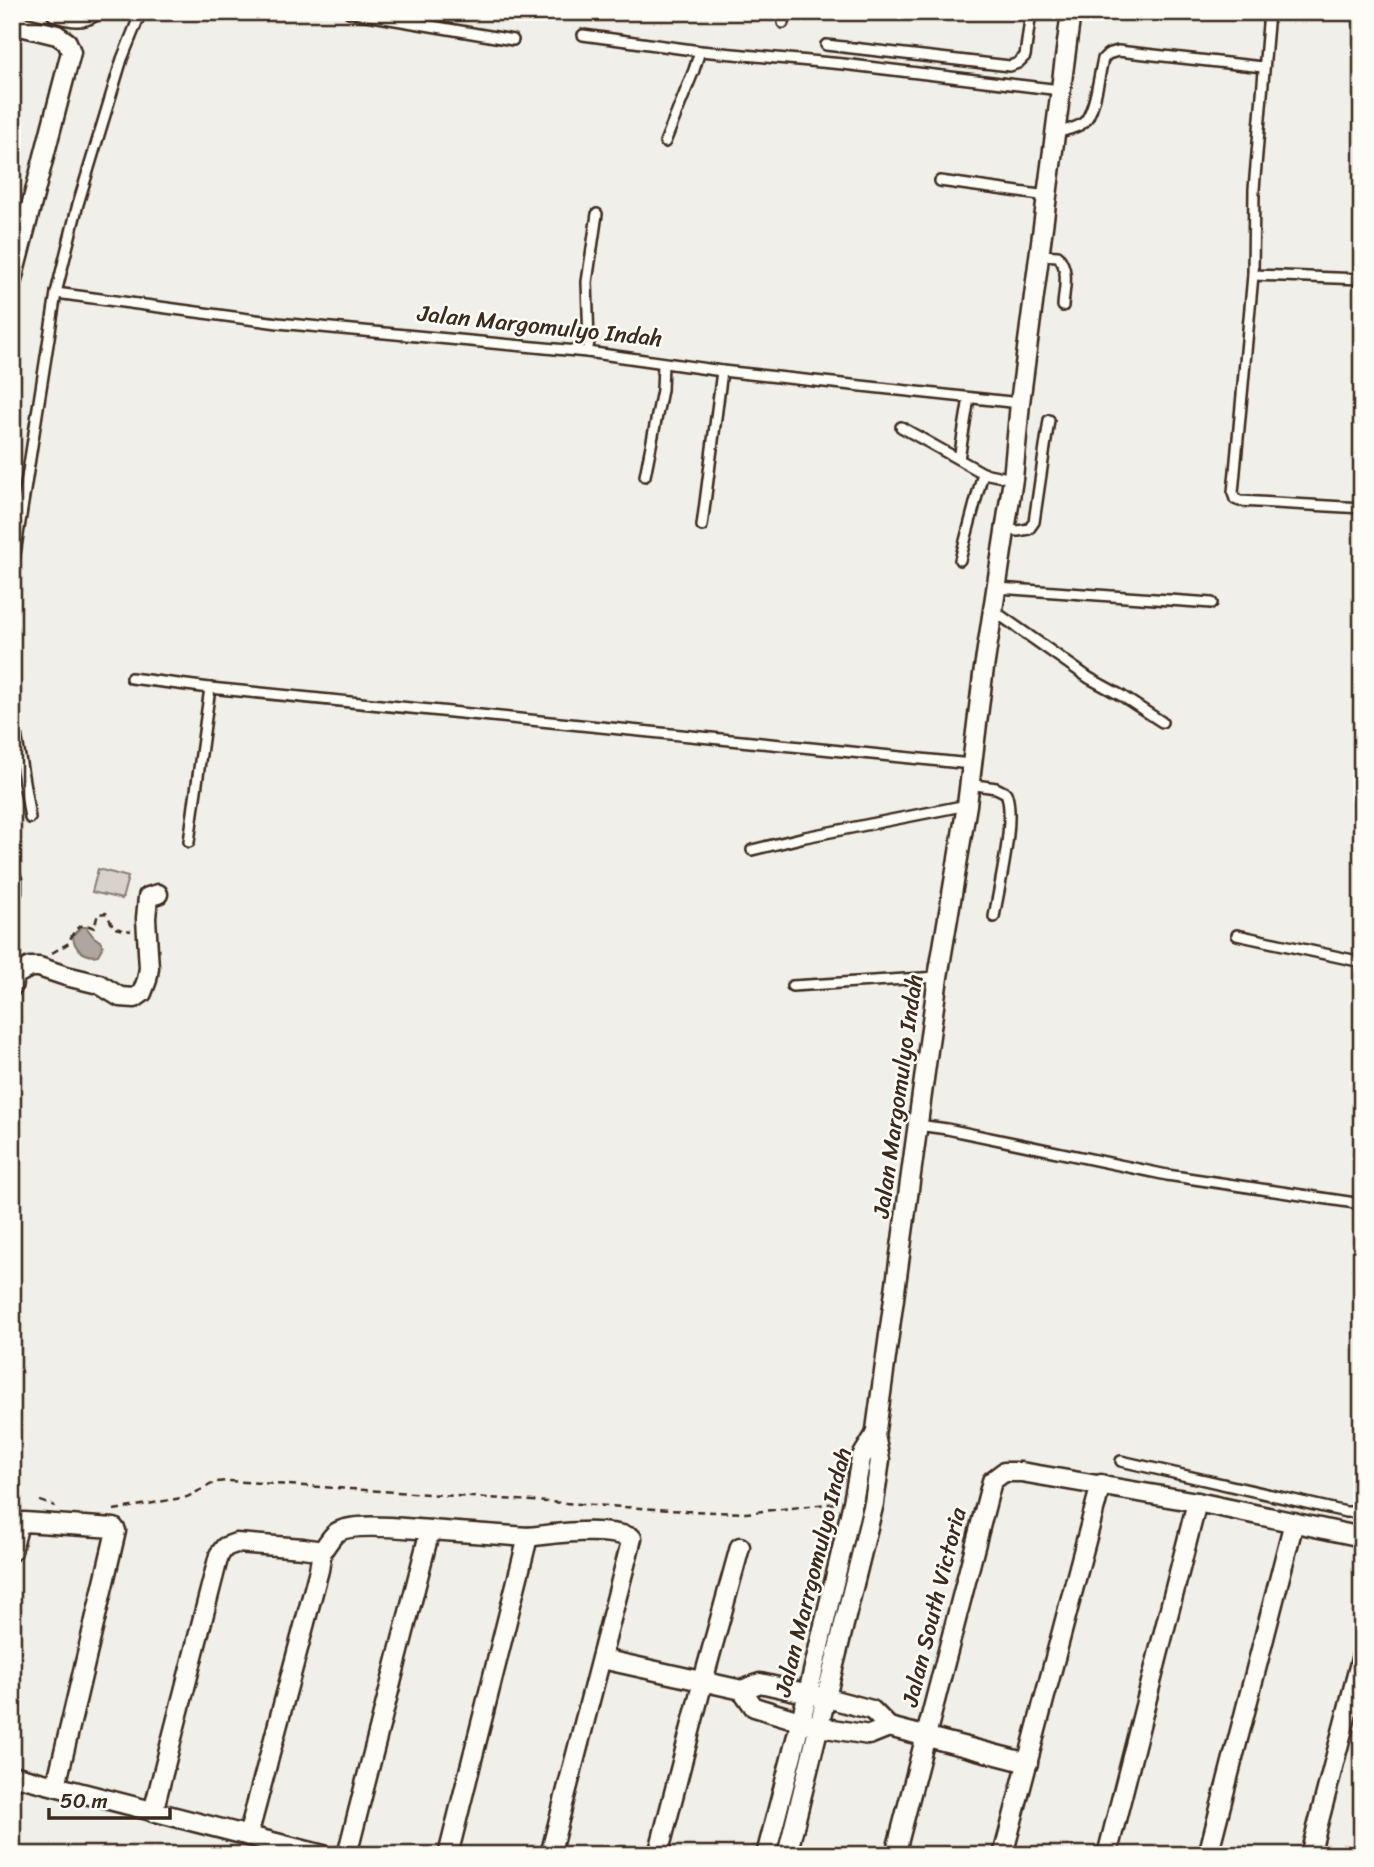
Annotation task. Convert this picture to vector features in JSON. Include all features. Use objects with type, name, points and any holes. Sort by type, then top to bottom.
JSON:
[{"type":"street","points":[[56,12],[78,18],[93,12]]},
{"type":"street","name":"Jalan Margomulyo Indah","points":[[875,1435],[938,977],[967,805],[1013,479],[1020,403],[1071,12]]},
{"type":"street","points":[[12,24],[57,35],[67,42],[71,52],[12,279]]},
{"type":"street","points":[[12,880],[12,892]]},
{"type":"street","points":[[12,987],[15,975],[30,967],[40,967],[99,984],[120,997],[135,998],[142,993],[149,968],[148,897],[158,894]]},
{"type":"street","name":"Jalan Marrgomulyo Indah","points":[[766,1855],[853,1502],[861,1458],[875,1435]]},
{"type":"street","name":"Jalan Marrgomulyo Indah","points":[[787,1855],[874,1503],[880,1460],[875,1435]]},
{"type":"street","name":"Jalan South Victoria","points":[[895,1855],[992,1481],[1004,1472],[1101,1484],[1362,1537]]},
{"type":"street","points":[[1003,1855],[1101,1484]]},
{"type":"street","points":[[1107,1855],[1198,1502]]},
{"type":"street","points":[[12,1551],[18,1527],[24,1522],[114,1528],[116,1531],[56,1786]]},
{"type":"street","points":[[1208,1855],[1294,1522]]},
{"type":"street","points":[[248,1836],[320,1570],[322,1551],[336,1533],[353,1527],[528,1537],[561,1532],[620,1533],[632,1538],[550,1855]]},
{"type":"street","points":[[346,1855],[430,1530]]},
{"type":"street","points":[[448,1855],[528,1537]]},
{"type":"street","points":[[153,1812],[219,1555],[225,1547],[236,1543],[322,1551]]},
{"type":"street","points":[[658,1855],[740,1547]]},
{"type":"street","points":[[1310,1855],[1362,1655]]},
{"type":"street","points":[[602,1659],[742,1690],[760,1683],[807,1693],[872,1710],[889,1727],[1028,1763]]},
{"type":"street","points":[[742,1690],[754,1707],[800,1722],[869,1735],[889,1727]]},
{"type":"street","points":[[12,1775],[323,1855]]},
{"type":"lane","points":[[12,573],[55,293],[78,204],[122,58],[141,12]]},
{"type":"lane","points":[[349,12],[513,40]]},
{"type":"lane","points":[[783,23],[784,12]]},
{"type":"lane","points":[[826,45],[1010,66],[1025,56],[1031,12]]},
{"type":"lane","points":[[1269,12],[1254,189],[1253,275],[1233,493],[1240,502],[1362,508]]},
{"type":"lane","points":[[583,35],[700,51],[843,64],[1060,90]]},
{"type":"lane","points":[[665,142],[700,51]]},
{"type":"lane","points":[[1055,133],[1085,122],[1091,111],[1103,59],[1108,54],[1118,51],[1263,67]]},
{"type":"lane","points":[[940,181],[1047,196]]},
{"type":"lane","points":[[587,352],[587,282],[597,214]]},
{"type":"lane","points":[[1039,255],[1058,256],[1064,263],[1066,271],[1063,306]]},
{"type":"lane","points":[[1253,275],[1362,279]]},
{"type":"lane","name":"Jalan Margomulyo Indah","points":[[55,293],[278,323],[587,352],[722,371],[1020,403]]},
{"type":"lane","points":[[645,475],[662,390],[663,364]]},
{"type":"lane","points":[[702,526],[722,371]]},
{"type":"lane","points":[[959,459],[969,398]]},
{"type":"lane","points":[[1006,529],[1030,529],[1034,522],[1049,420]]},
{"type":"lane","points":[[901,427],[983,472],[1013,479]]},
{"type":"lane","points":[[960,560],[983,472]]},
{"type":"lane","points":[[998,587],[1212,603]]},
{"type":"lane","points":[[994,611],[1089,678],[1162,722]]},
{"type":"lane","points":[[131,678],[971,764]]},
{"type":"lane","points":[[188,842],[209,688]]},
{"type":"lane","points":[[12,709],[30,818]]},
{"type":"lane","points":[[969,785],[996,788],[1006,793],[1009,801],[1010,819],[994,917]]},
{"type":"lane","points":[[752,850],[967,805]]},
{"type":"lane","points":[[1237,935],[1362,962]]},
{"type":"lane","points":[[792,986],[938,977]]},
{"type":"lane","points":[[918,1125],[1167,1175],[1362,1205]]},
{"type":"lane","points":[[1121,1461],[1346,1511],[1362,1512]]},
{"type":"path","points":[[52,953],[69,943],[72,932],[80,925],[94,928],[98,914],[106,913],[114,928],[147,934]]},
{"type":"path","points":[[110,1511],[187,1497],[216,1482],[229,1481],[746,1513],[853,1502]]},
{"type":"path","points":[[40,1501],[60,1508]]},
{"type":"shaded area","points":[[98,869],[128,877],[122,899],[92,892]]},
{"type":"shaded area","points":[[81,927],[86,927],[101,942],[103,946],[98,955],[85,954],[75,944],[73,935]]}]
